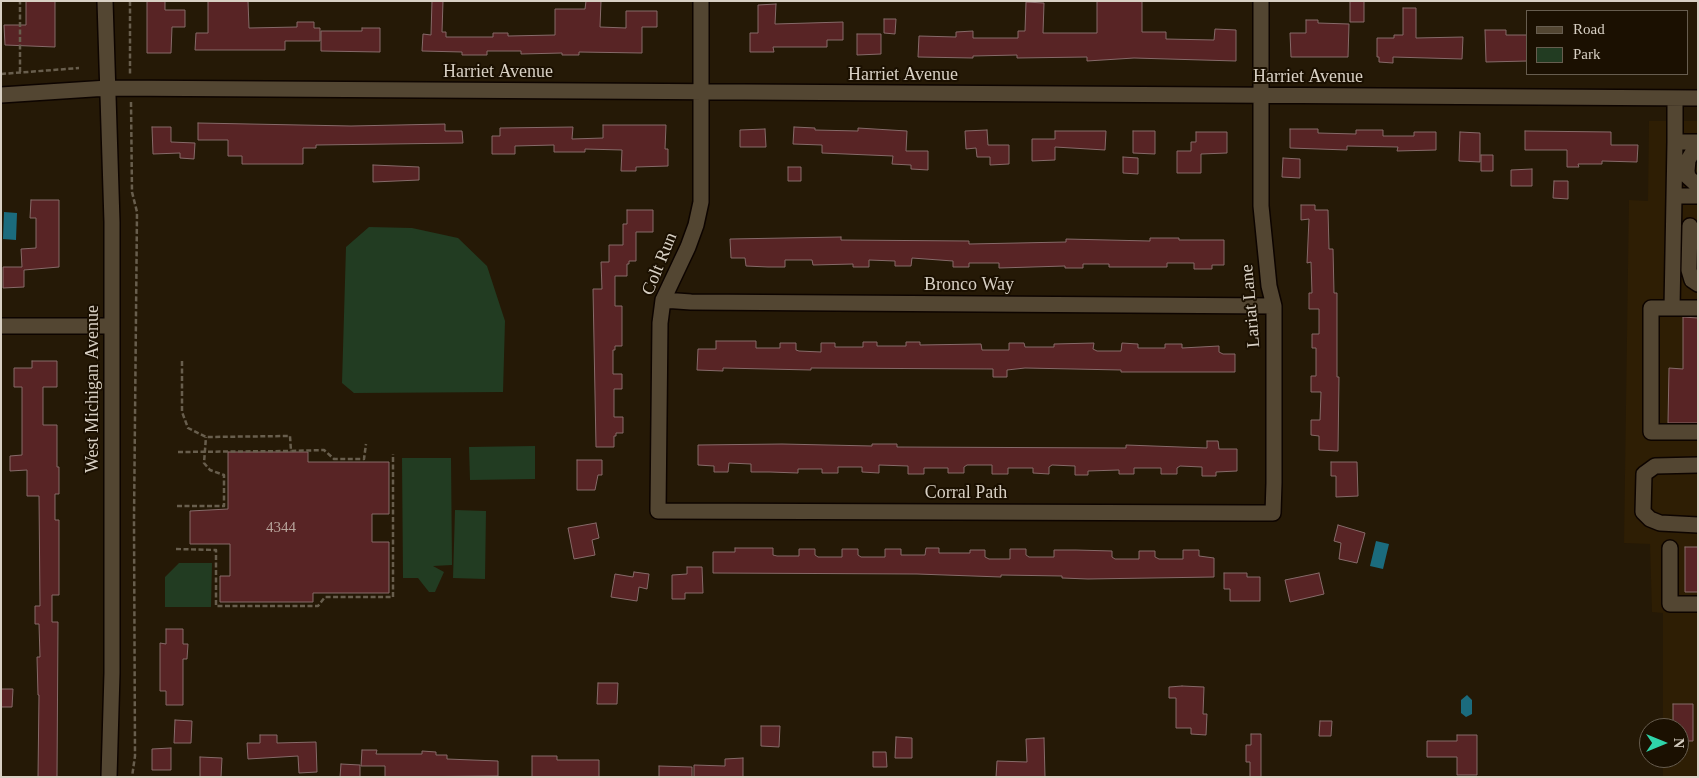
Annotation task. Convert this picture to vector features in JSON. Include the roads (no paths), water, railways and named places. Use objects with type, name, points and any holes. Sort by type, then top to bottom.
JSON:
[{"type":"street","name":"West Michigan Avenue","points":[[105,1],[112,326],[109,777]]},
{"type":"street","name":"Colt Run","points":[[658,511],[660,323],[663,300],[691,240],[701,202],[700,1]]},
{"type":"street","name":"Lariat Lane","points":[[1261,1],[1261,206],[1269,286],[1274,306],[1273,513]]},
{"type":"street","name":"Harriet Avenue","points":[[1,95],[108,88],[1698,98]]},
{"type":"street","points":[[1672,308],[1675,98]]},
{"type":"street","points":[[1675,142],[1696,142],[1688,160],[1687,170],[1688,177],[1698,186]]},
{"type":"street","points":[[1674,196],[1698,196]]},
{"type":"street","points":[[1673,226],[1694,226],[1689,270],[1692,280],[1698,284]]},
{"type":"street","name":"Bronco Way","points":[[663,300],[710,302],[1274,306]]},
{"type":"street","points":[[1698,308],[1651,308],[1651,432],[1698,432]]},
{"type":"street","points":[[1,326],[112,326]]},
{"type":"street","points":[[1698,466],[1655,466],[1644,474],[1644,512],[1650,519],[1660,523],[1698,525]]},
{"type":"street","name":"Corral Path","points":[[658,511],[1273,513]]},
{"type":"street","points":[[1670,548],[1670,604],[1698,604]]},
{"type":"water","points":[[4,212],[17,213],[16,240],[3,239]]},
{"type":"water","points":[[1376,541],[1389,544],[1383,569],[1370,566]]},
{"type":"water","points":[[1467,695],[1472,700],[1472,714],[1466,717],[1461,713],[1461,700]]}]
